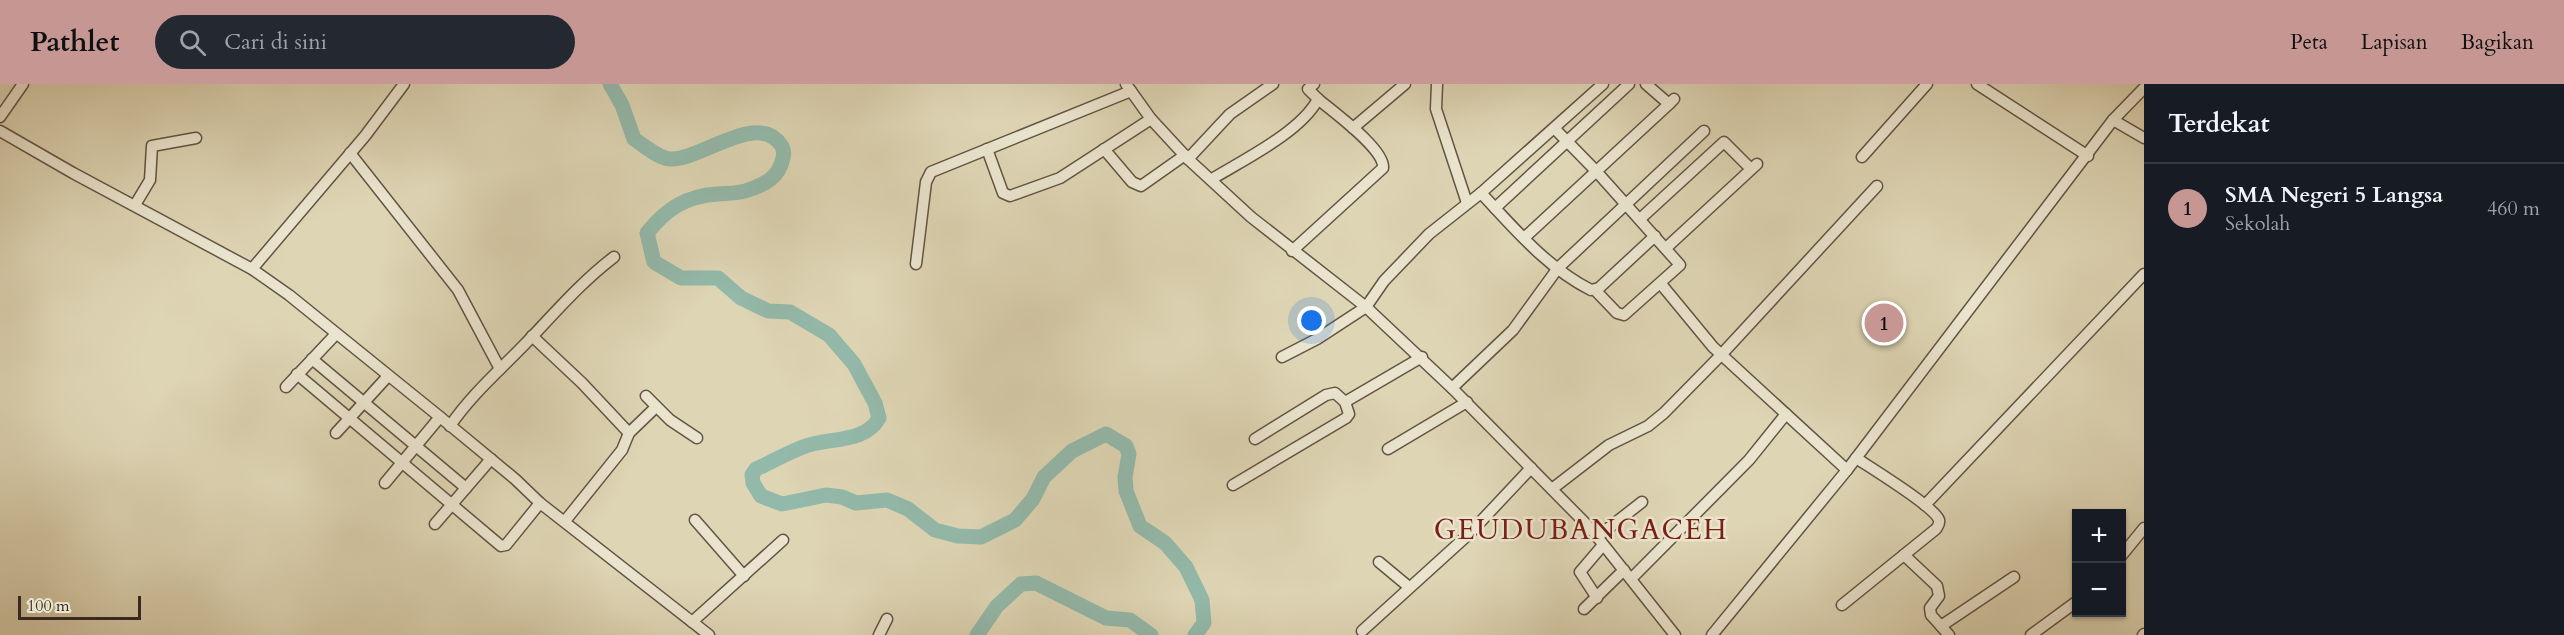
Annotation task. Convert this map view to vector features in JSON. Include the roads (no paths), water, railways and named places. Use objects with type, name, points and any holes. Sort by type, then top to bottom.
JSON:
[{"type":"street","points":[[0,117],[23,84]]},
{"type":"street","points":[[252,269],[350,153],[404,84]]},
{"type":"street","points":[[1104,149],[1132,182],[1141,186],[1186,157],[1230,114],[1274,84]]},
{"type":"street","points":[[1353,128],[1405,84]]},
{"type":"street","points":[[1437,84],[1436,109],[1467,203]]},
{"type":"street","points":[[1282,357],[1317,339],[1366,307],[1384,281],[1423,240],[1555,129],[1603,84]]},
{"type":"street","points":[[1495,208],[1629,84]]},
{"type":"street","points":[[1524,238],[1672,101],[1646,84]]},
{"type":"street","points":[[1862,157],[1927,84]]},
{"type":"street","points":[[1977,84],[2088,156]]},
{"type":"street","points":[[916,264],[927,176],[935,170],[1129,86],[1151,119],[1186,157],[1251,217],[1366,307],[1422,357],[1467,402],[1600,541],[1675,635]]},
{"type":"street","points":[[1292,251],[1383,168],[1379,154],[1306,86]]},
{"type":"street","points":[[1712,635],[1847,470],[1911,383],[2088,156],[2113,120],[2144,88]]},
{"type":"street","points":[[1212,179],[1286,132],[1313,108],[1318,99]]},
{"type":"street","points":[[987,149],[1003,194],[1010,196],[1060,178],[1151,119]]},
{"type":"street","points":[[2113,120],[2144,138]]},
{"type":"street","points":[[1481,193],[1524,238],[1558,268],[1571,279],[1595,290],[1617,312],[1624,315],[1661,284],[1680,265],[1555,129]]},
{"type":"street","points":[[1452,388],[1513,330],[1558,268],[1704,130]]},
{"type":"street","points":[[0,131],[252,269],[440,417],[540,503],[709,635]]},
{"type":"street","points":[[135,205],[150,180],[152,146],[196,138]]},
{"type":"street","points":[[1640,219],[1724,142],[1754,166],[1666,248]]},
{"type":"street","points":[[350,153],[458,290],[500,369]]},
{"type":"street","points":[[1552,489],[1609,445],[1648,426],[1721,355],[1877,186]]},
{"type":"street","points":[[1595,290],[1655,236]]},
{"type":"street","points":[[450,426],[471,399],[589,276],[614,257]]},
{"type":"street","points":[[1925,505],[2144,274]]},
{"type":"street","points":[[1661,284],[1721,355],[1847,470]]},
{"type":"street","points":[[286,387],[336,334]]},
{"type":"street","points":[[532,336],[582,383],[629,433]]},
{"type":"street","points":[[1345,402],[1422,357]]},
{"type":"street","points":[[312,359],[466,488]]},
{"type":"street","points":[[297,374],[503,547],[540,503]]},
{"type":"street","points":[[336,434],[388,376]]},
{"type":"street","points":[[1233,485],[1346,418],[1349,414],[1345,402],[1335,393],[1326,395],[1255,439]]},
{"type":"street","points":[[646,396],[681,429],[697,438]]},
{"type":"street","points":[[1388,449],[1467,402]]},
{"type":"street","points":[[565,521],[622,450],[629,433],[656,407]]},
{"type":"street","points":[[1632,579],[1749,460],[1786,414]]},
{"type":"street","points":[[385,483],[440,417]]},
{"type":"street","points":[[1842,605],[1936,529],[1939,524],[1938,519],[1925,505],[1856,458]]},
{"type":"street","points":[[435,524],[491,459]]},
{"type":"street","points":[[1362,631],[1469,534],[1531,468]]},
{"type":"street","points":[[1597,598],[1580,572],[1600,541],[1642,502]]},
{"type":"street","points":[[695,520],[744,576]]},
{"type":"street","points":[[2126,549],[2144,528]]},
{"type":"street","points":[[692,622],[783,540]]},
{"type":"street","points":[[1904,555],[1937,586],[1939,596],[1930,611],[1949,635]]},
{"type":"street","points":[[1379,562],[1410,588]]},
{"type":"street","points":[[1584,609],[1624,570]]},
{"type":"street","points":[[1941,626],[2014,577]]},
{"type":"street","points":[[2031,635],[2072,606]]},
{"type":"street","points":[[879,635],[887,619]]},
{"type":"waterway","points":[[610,84],[622,105],[634,139],[661,156],[670,159],[682,158],[728,140],[758,133],[771,136],[783,148],[781,165],[775,175],[766,182],[741,192],[706,195],[686,201],[669,211],[647,233],[654,262],[681,278],[718,278],[741,298],[768,311],[790,312],[829,335],[854,364],[875,403],[879,418],[865,432],[803,447],[756,469],[752,475],[753,483],[761,496],[782,504],[826,495],[842,497],[856,503],[887,500],[908,509],[935,530],[958,536],[981,537],[1015,520],[1033,499],[1044,477],[1072,451],[1106,434],[1126,446],[1129,454],[1125,477],[1126,491],[1140,526],[1165,543],[1186,567],[1202,600],[1204,623],[1195,635]]},
{"type":"waterway","points":[[977,635],[997,606],[1021,584],[1036,583],[1106,618],[1130,620],[1151,635]]},
{"type":"place","name":"SMA Negeri 5 Langsa","points":[[1884,323]]},
{"type":"district","name":"GEUDUBANGACEH","points":[[1581,529]]}]
